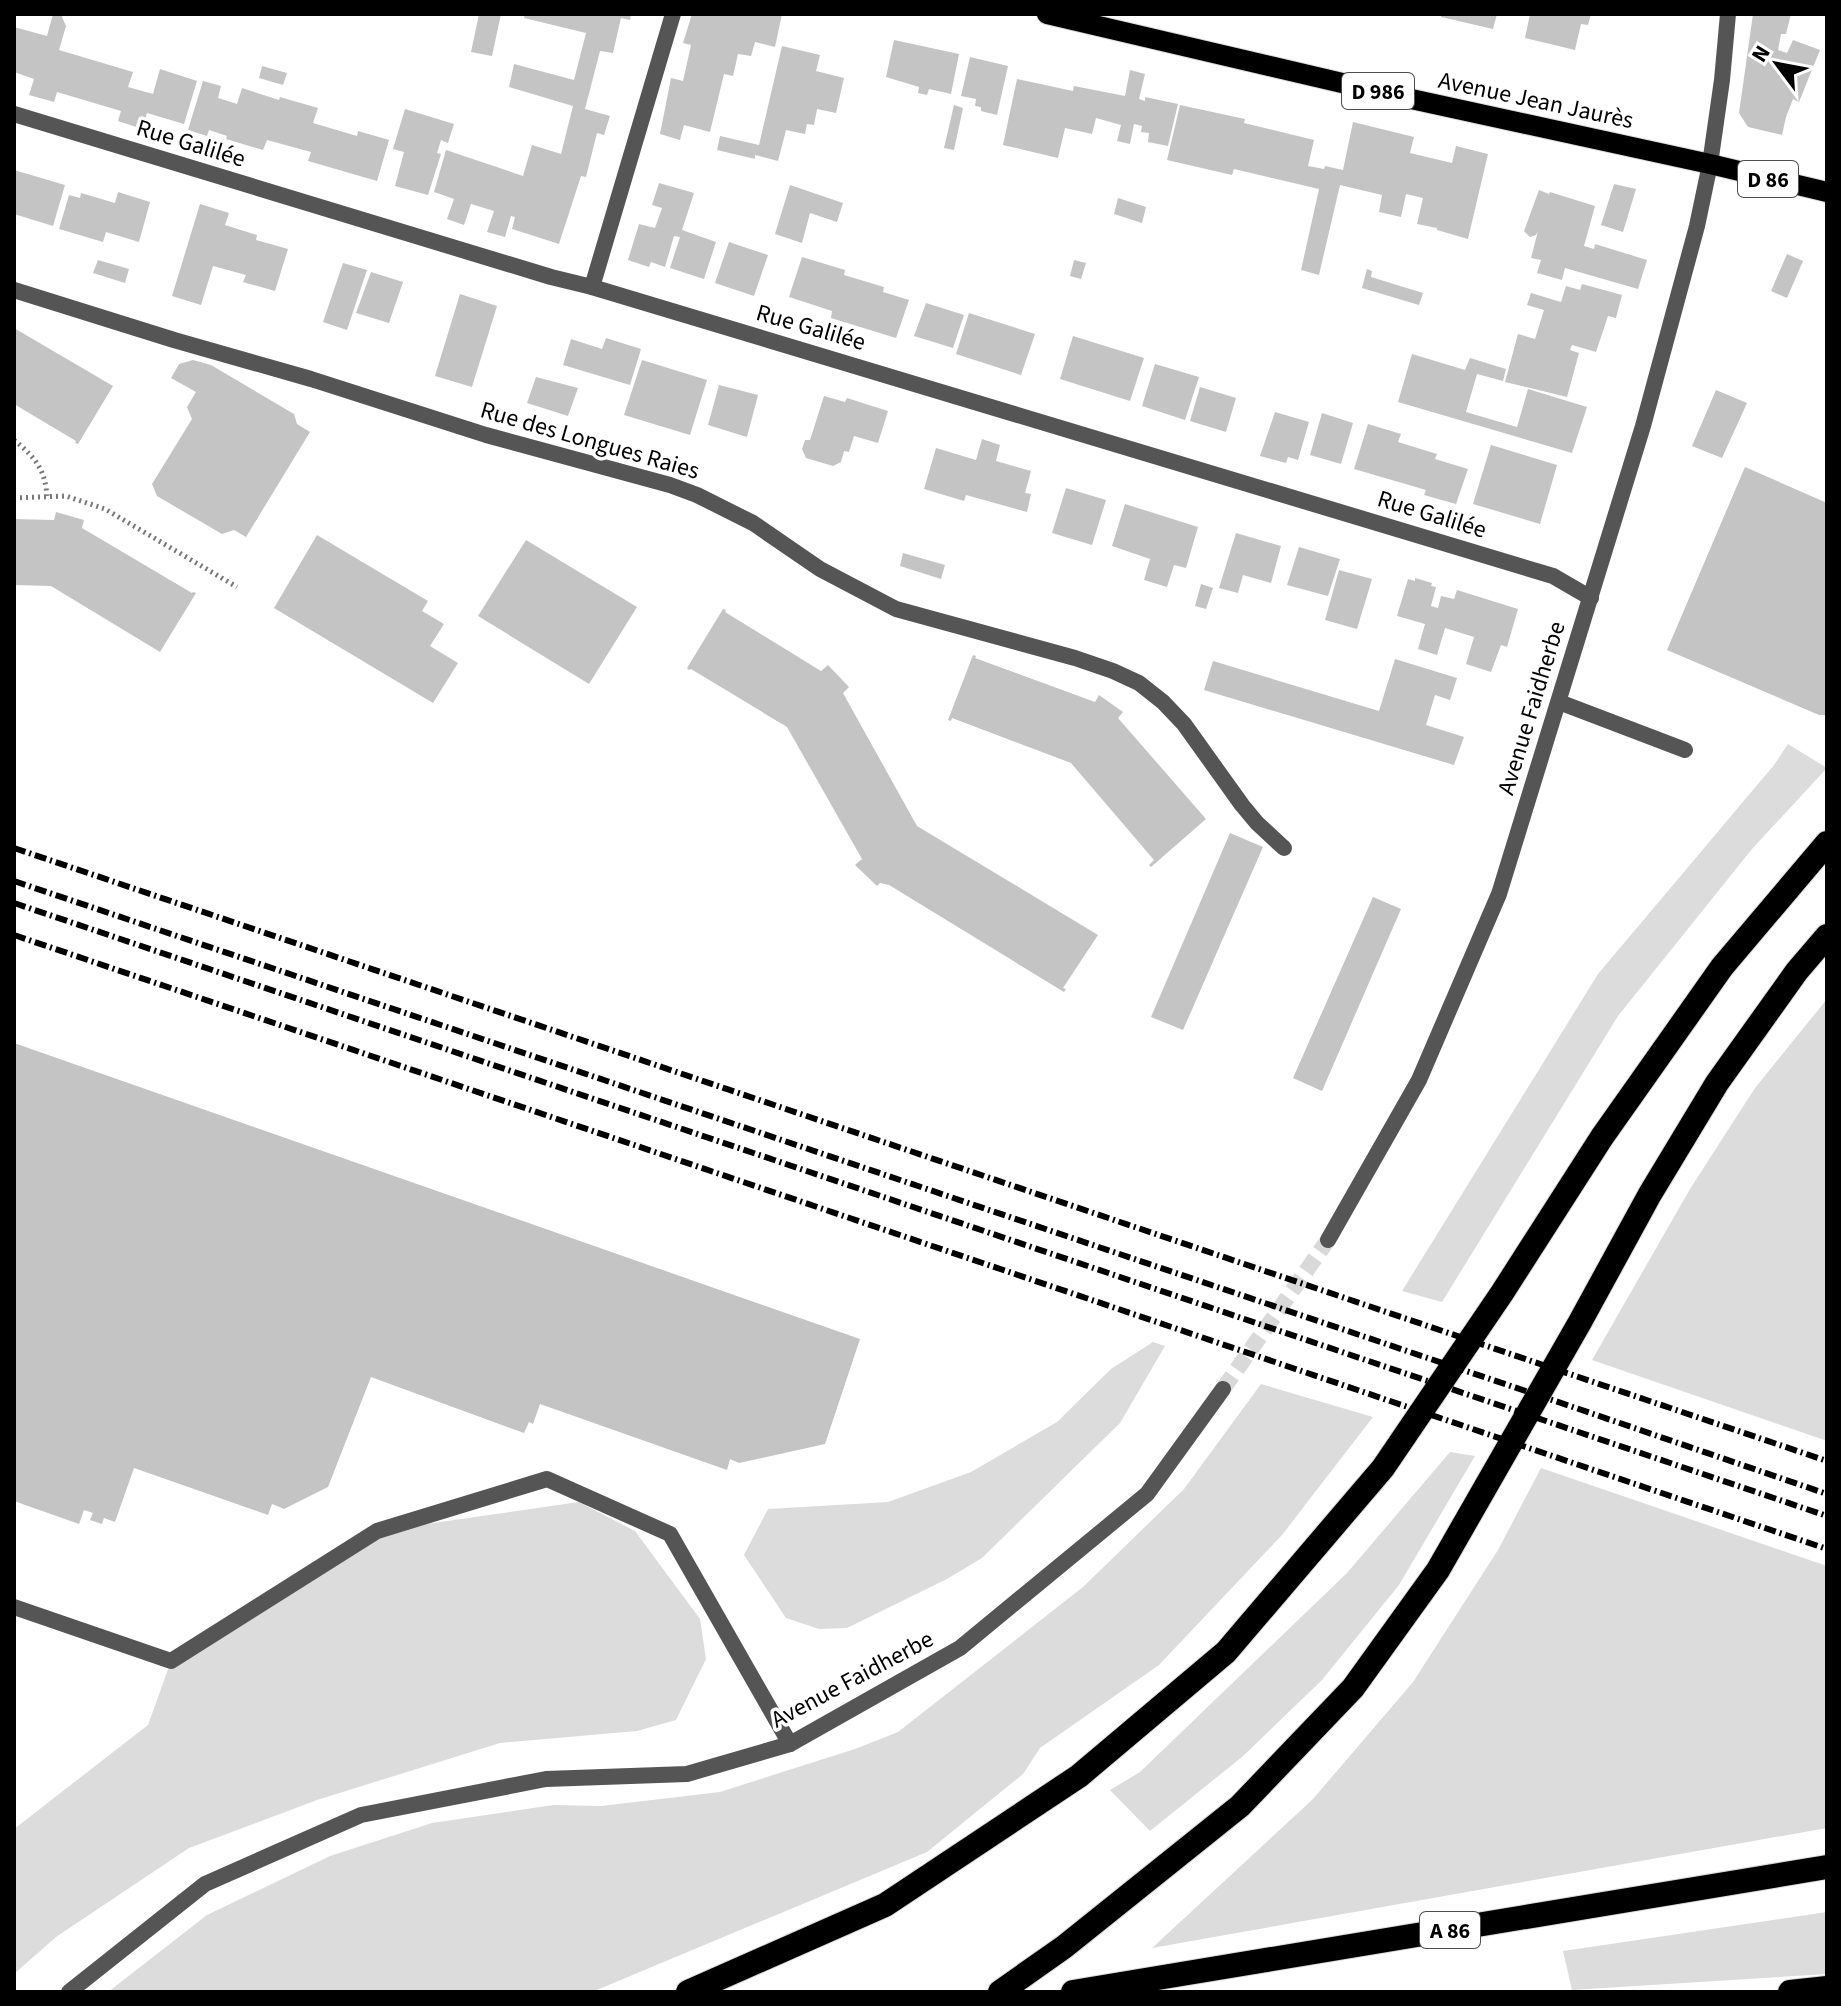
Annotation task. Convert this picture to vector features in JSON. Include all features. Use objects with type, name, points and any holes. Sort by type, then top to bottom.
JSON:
[{"type":"highway","points":[[688,1992],[885,1905],[1079,1776],[1226,1652],[1383,1468],[1502,1293],[1602,1137],[1722,967],[1827,843]]},
{"type":"highway","points":[[1000,1992],[1064,1947],[1240,1806],[1353,1688],[1438,1570],[1650,1194],[1717,1083],[1797,971],[1827,936]]},
{"type":"highway","name":"A 86","points":[[1073,1992],[1827,1867]]},
{"type":"highway","points":[[1790,1992],[1827,1988]]},
{"type":"main road","name":"Avenue Jean Jaurès","points":[[1047,14],[1827,192]]},
{"type":"street","points":[[592,287],[673,14]]},
{"type":"street","name":"Avenue Faidherbe","points":[[1328,1240],[1419,1080],[1499,894],[1643,426],[1697,226],[1710,164],[1728,14]]},
{"type":"street","name":"Rue Galilée","points":[[14,114],[1553,576],[1591,598]]},
{"type":"street","name":"Rue des Longues Raies","points":[[14,290],[486,435],[643,477],[697,495],[753,523],[820,569],[896,609],[1113,671],[1139,683],[1163,702],[1202,746],[1242,805],[1284,848]]},
{"type":"street","points":[[1559,702],[1685,750]]},
{"type":"street","name":"Avenue Faidherbe","points":[[69,1992],[205,1884],[361,1815],[546,1779],[687,1774],[790,1744],[960,1648],[1147,1494],[1223,1389]]},
{"type":"street","points":[[14,1607],[171,1661],[377,1531],[547,1479],[670,1534],[790,1744]]},
{"type":"path","points":[[14,440],[38,463],[45,478],[47,496]]},
{"type":"path","points":[[14,498],[66,496],[105,509],[237,587]]},
{"type":"shaded area","points":[[1788,744],[1827,768],[1752,849],[1618,1016],[1442,1302],[1402,1291],[1598,974],[1774,765]]},
{"type":"shaded area","points":[[1827,999],[1827,1441],[1592,1360],[1690,1189],[1755,1088]]},
{"type":"shaded area","points":[[1153,1342],[1165,1346],[1120,1423],[982,1558],[947,1579],[847,1628],[819,1629],[786,1618],[744,1555],[768,1509],[888,1502],[971,1472],[1057,1422],[1111,1369]]},
{"type":"shaded area","points":[[1261,1384],[1373,1417],[1282,1535],[1159,1665],[1040,1748],[1023,1774],[927,1852],[592,1992],[108,1992],[207,1915],[330,1856],[432,1823],[553,1805],[601,1806],[720,1792],[898,1732],[1083,1587],[1184,1489]]},
{"type":"shaded area","points":[[1450,1452],[1475,1456],[1399,1585],[1322,1680],[1242,1757],[1150,1831],[1110,1790],[1140,1772],[1347,1573]]},
{"type":"shaded area","points":[[1541,1468],[1827,1566],[1827,1828],[1152,1948],[1313,1799],[1413,1682],[1498,1550]]},
{"type":"shaded area","points":[[579,1502],[635,1531],[700,1619],[706,1659],[676,1720],[637,1731],[500,1743],[317,1800],[189,1848],[56,1937],[14,1974],[14,1829],[148,1725],[171,1661],[377,1531]]},
{"type":"shaded area","points":[[1827,1912],[1827,1974],[1572,1990],[1563,1951]]},
{"type":"building","points":[[53,14],[63,14],[66,26],[59,50],[133,72],[128,87],[153,94],[160,69],[197,81],[184,124],[147,113],[142,129],[118,121],[121,111],[57,92],[54,102],[29,95],[34,79],[14,72],[14,27],[47,36]]},
{"type":"building","points":[[479,14],[501,14],[492,56],[471,52]]},
{"type":"building","points":[[525,14],[631,14],[630,20],[621,18],[613,53],[600,51],[585,109],[610,116],[604,135],[597,133],[586,177],[581,176],[559,244],[512,229],[515,217],[511,216],[505,237],[487,232],[494,211],[471,204],[464,225],[447,219],[454,199],[434,192],[446,150],[523,176],[532,145],[561,154],[573,106],[509,87],[514,64],[574,80],[586,33],[524,18]]},
{"type":"building","points":[[692,14],[782,14],[775,47],[755,42],[751,56],[738,54],[733,76],[724,74],[710,132],[684,125],[680,140],[660,134],[671,78],[683,81],[691,45],[683,43]]},
{"type":"building","points":[[1442,14],[1497,14],[1493,29],[1441,17]]},
{"type":"building","points":[[1530,14],[1591,14],[1588,25],[1581,24],[1575,50],[1525,38]]},
{"type":"building","points":[[1753,14],[1791,14],[1786,34],[1781,34],[1778,50],[1787,53],[1793,40],[1820,50],[1799,102],[1793,99],[1782,135],[1748,127],[1739,113]]},
{"type":"building","points":[[894,40],[959,54],[951,94],[929,89],[927,95],[918,93],[919,87],[886,77]]},
{"type":"building","points":[[782,46],[820,55],[816,71],[844,78],[836,113],[817,109],[814,125],[807,124],[805,134],[786,130],[778,161],[717,150],[720,136],[759,145]]},
{"type":"building","points":[[970,57],[1008,66],[997,115],[981,111],[981,107],[975,106],[976,99],[961,96]]},
{"type":"building","points":[[262,66],[287,73],[283,85],[259,78]]},
{"type":"building","points":[[1130,70],[1145,74],[1139,99],[1145,101],[1145,97],[1178,104],[1168,146],[1148,142],[1149,133],[1141,132],[1142,126],[1134,124],[1130,144],[1117,141],[1121,125],[1096,118],[1092,134],[1065,128],[1058,158],[1003,145],[1017,79],[1073,91],[1074,86],[1125,96]]},
{"type":"building","points":[[203,81],[221,86],[218,98],[237,104],[242,88],[279,100],[280,97],[318,108],[313,123],[357,136],[358,131],[389,140],[377,181],[308,161],[311,152],[267,140],[263,150],[226,139],[227,136],[209,130],[207,136],[188,130]]},
{"type":"building","points":[[954,105],[963,108],[954,150],[944,148]]},
{"type":"building","points":[[1180,105],[1245,119],[1244,123],[1314,140],[1308,166],[1324,169],[1325,166],[1343,170],[1353,122],[1414,137],[1410,153],[1452,163],[1456,146],[1488,154],[1468,239],[1417,224],[1423,198],[1406,194],[1401,217],[1379,212],[1382,195],[1340,185],[1319,275],[1301,270],[1319,189],[1234,169],[1232,175],[1167,160]]},
{"type":"building","points":[[405,109],[454,124],[448,143],[441,140],[437,153],[441,154],[428,195],[395,186],[404,152],[393,149]]},
{"type":"building","points":[[14,170],[65,185],[53,226],[14,214]]},
{"type":"building","points":[[659,183],[694,193],[682,230],[716,242],[704,279],[670,268],[680,237],[674,236],[665,267],[651,262],[649,267],[628,260],[639,224],[655,228],[662,208],[652,205]]},
{"type":"building","points":[[1614,184],[1636,189],[1623,232],[1601,225]]},
{"type":"building","points":[[790,185],[843,203],[837,222],[810,213],[802,243],[775,234]]},
{"type":"building","points":[[1539,190],[1595,206],[1584,246],[1594,249],[1595,244],[1647,260],[1638,289],[1565,268],[1562,280],[1537,273],[1541,260],[1531,258],[1538,231],[1530,237],[1524,231]]},
{"type":"building","points":[[118,192],[150,202],[139,242],[106,232],[103,242],[59,229],[69,195],[80,198],[81,193],[115,203]]},
{"type":"building","points":[[1118,198],[1146,207],[1142,223],[1114,214]]},
{"type":"building","points":[[200,204],[229,213],[225,225],[257,235],[256,240],[288,249],[275,291],[243,282],[246,275],[213,266],[201,305],[172,296]]},
{"type":"building","points":[[729,242],[768,255],[754,296],[715,283]]},
{"type":"building","points":[[1787,254],[1803,261],[1787,298],[1771,291]]},
{"type":"building","points":[[802,257],[845,270],[844,275],[884,287],[883,292],[909,300],[896,338],[831,318],[832,311],[789,297]]},
{"type":"building","points":[[98,260],[129,269],[125,283],[93,273]]},
{"type":"building","points":[[1074,260],[1086,263],[1081,279],[1070,276]]},
{"type":"building","points":[[343,263],[367,270],[347,330],[323,322]]},
{"type":"building","points":[[1367,269],[1372,271],[1371,277],[1423,293],[1419,305],[1362,288]]},
{"type":"building","points":[[371,272],[403,282],[389,323],[356,313]]},
{"type":"building","points":[[1582,284],[1622,295],[1616,318],[1608,316],[1596,352],[1572,345],[1570,350],[1579,353],[1567,397],[1505,382],[1518,334],[1535,339],[1544,310],[1527,305],[1531,293],[1561,302],[1566,286],[1580,290]]},
{"type":"building","points":[[460,294],[497,306],[472,387],[435,376]]},
{"type":"building","points":[[926,303],[964,315],[953,348],[914,336]]},
{"type":"building","points":[[969,313],[1035,334],[1021,375],[956,354]]},
{"type":"building","points":[[14,328],[113,386],[78,444],[14,404]]},
{"type":"building","points":[[1073,336],[1144,358],[1130,401],[1060,379]]},
{"type":"building","points":[[606,338],[641,349],[630,385],[563,365],[571,339],[602,349]]},
{"type":"building","points":[[1412,354],[1465,370],[1470,358],[1506,369],[1503,381],[1477,374],[1466,412],[1517,427],[1528,389],[1587,407],[1572,453],[1398,402]]},
{"type":"building","points":[[193,360],[211,365],[294,414],[297,424],[310,432],[246,537],[234,530],[222,534],[157,496],[152,484],[192,419],[187,407],[196,392],[171,378],[179,364]]},
{"type":"building","points":[[642,360],[707,380],[690,435],[624,415]]},
{"type":"building","points":[[1155,364],[1199,377],[1185,420],[1142,406]]},
{"type":"building","points":[[536,377],[578,388],[568,416],[527,403]]},
{"type":"building","points":[[719,385],[758,395],[747,437],[708,425]]},
{"type":"building","points":[[1200,387],[1236,398],[1226,432],[1190,421]]},
{"type":"building","points":[[1716,390],[1747,403],[1722,458],[1692,446]]},
{"type":"building","points":[[824,396],[845,402],[847,398],[888,411],[878,443],[854,436],[849,452],[844,451],[841,462],[833,466],[806,458],[802,449],[805,440],[810,440]]},
{"type":"building","points":[[1275,412],[1309,422],[1298,460],[1288,457],[1286,463],[1260,456]]},
{"type":"building","points":[[1322,413],[1353,423],[1341,464],[1310,455]]},
{"type":"building","points":[[1368,424],[1401,434],[1398,442],[1437,454],[1435,459],[1468,469],[1456,504],[1424,495],[1426,490],[1354,469]]},
{"type":"building","points":[[982,439],[1000,445],[996,461],[1031,471],[1025,493],[1031,494],[1027,512],[966,495],[964,501],[924,489],[936,448],[976,460]]},
{"type":"building","points":[[1491,445],[1557,465],[1540,524],[1473,504]]},
{"type":"building","points":[[1745,467],[1827,503],[1827,715],[1819,715],[1667,650]]},
{"type":"building","points":[[1066,488],[1106,500],[1092,545],[1052,533]]},
{"type":"building","points":[[1125,504],[1198,527],[1186,568],[1174,565],[1167,587],[1144,580],[1150,559],[1112,546]]},
{"type":"building","points":[[56,512],[84,520],[82,528],[196,593],[160,652],[51,586],[14,585],[14,519],[54,520]]},
{"type":"building","points":[[1236,533],[1281,546],[1271,583],[1243,575],[1238,593],[1219,588]]},
{"type":"building","points":[[317,535],[428,601],[422,611],[444,624],[430,646],[458,663],[433,703],[274,608]]},
{"type":"building","points":[[526,540],[637,607],[589,684],[478,616]]},
{"type":"building","points":[[1299,547],[1340,559],[1328,596],[1287,585]]},
{"type":"building","points":[[903,553],[945,565],[941,579],[900,566]]},
{"type":"building","points":[[1339,570],[1372,579],[1357,629],[1325,620]]},
{"type":"building","points":[[1415,578],[1436,587],[1431,606],[1438,608],[1441,596],[1454,599],[1457,590],[1518,609],[1507,647],[1501,645],[1491,672],[1466,664],[1474,637],[1445,628],[1437,655],[1418,649],[1425,624],[1397,616],[1408,579],[1415,581]]},
{"type":"building","points":[[1201,584],[1213,588],[1206,609],[1195,606]]},
{"type":"building","points":[[723,609],[821,671],[828,665],[849,687],[843,693],[917,826],[1098,935],[1063,988],[1066,989],[1064,992],[889,885],[880,883],[877,886],[855,865],[862,859],[787,727],[687,668]]},
{"type":"building","points":[[973,655],[1095,702],[1099,695],[1123,712],[1118,718],[1206,819],[1151,867],[1149,865],[1154,860],[1071,763],[952,718],[948,720]]},
{"type":"building","points":[[1395,659],[1457,678],[1450,700],[1435,695],[1426,725],[1464,737],[1454,765],[1204,690],[1213,661],[1379,711]]},
{"type":"building","points":[[1230,833],[1263,847],[1183,1030],[1151,1017]]},
{"type":"building","points":[[1373,897],[1401,909],[1322,1091],[1293,1078]]},
{"type":"building","points":[[14,1043],[860,1339],[825,1444],[739,1463],[730,1459],[727,1470],[540,1404],[533,1424],[529,1422],[524,1433],[371,1377],[328,1487],[284,1509],[272,1504],[268,1515],[134,1468],[115,1522],[104,1518],[102,1524],[90,1520],[93,1513],[84,1510],[79,1524],[14,1501]]},
{"type":"tunnel","points":[[1223,1389],[1328,1240]]},
{"type":"railway","points":[[14,848],[1827,1461]]},
{"type":"railway","points":[[14,881],[1827,1494]]},
{"type":"railway","points":[[14,903],[1827,1516]]},
{"type":"railway","points":[[14,935],[1827,1549]]}]
